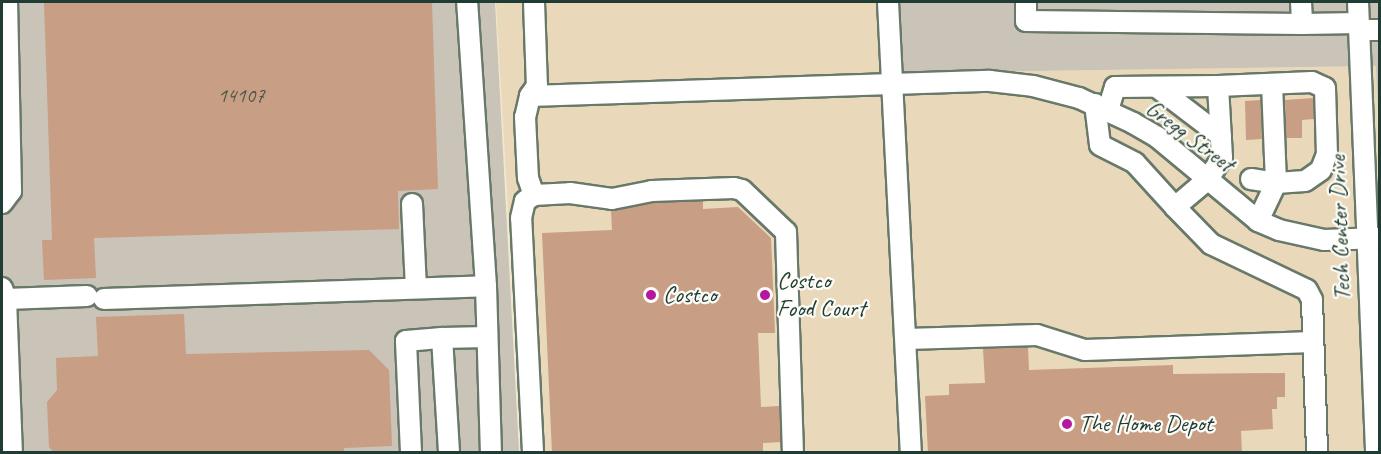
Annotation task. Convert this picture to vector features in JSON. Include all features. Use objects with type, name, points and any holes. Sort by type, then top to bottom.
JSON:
[{"type":"street","points":[[2,203],[11,190],[5,56],[7,2]]},
{"type":"street","points":[[467,2],[486,286],[491,453]]},
{"type":"street","points":[[525,2],[530,96],[525,117],[528,178],[534,195]]},
{"type":"street","points":[[530,96],[537,86],[534,2]]},
{"type":"street","points":[[888,2],[891,84],[902,208],[911,453]]},
{"type":"street","points":[[1026,2],[1026,21],[1302,24],[1380,30]]},
{"type":"street","points":[[1301,2],[1302,24]]},
{"type":"street","name":"Tech Center Drive","points":[[1358,2],[1372,238],[1376,453]]},
{"type":"street","points":[[1251,178],[1276,183],[1305,181],[1321,170],[1327,154],[1325,88],[1312,82],[1158,88],[1115,87],[1101,107],[1100,145],[1135,163],[1211,244],[1307,290],[1312,300],[1317,453]]},
{"type":"street","name":"Gregg Street","points":[[530,96],[891,84],[1014,83],[1101,107],[1157,137],[1258,220],[1300,237],[1372,238]]},
{"type":"street","points":[[1258,220],[1276,183],[1272,84]]},
{"type":"street","points":[[1175,207],[1207,180],[1222,158],[1218,86]]},
{"type":"street","points":[[1158,88],[1221,136]]},
{"type":"street","points":[[533,453],[521,218],[525,201],[534,195],[570,193],[612,199],[652,191],[740,188],[784,229],[793,453]]},
{"type":"street","points":[[412,204],[416,288]]},
{"type":"street","points":[[12,453],[3,296],[96,297],[486,286]]},
{"type":"street","points":[[907,339],[1037,335],[1085,350],[1313,342]]},
{"type":"street","points":[[411,453],[406,341],[487,337]]},
{"type":"street","points":[[441,338],[449,453]]},
{"type":"shaded area","points":[[2,2],[495,2],[519,452],[2,452]]},
{"type":"shaded area","points":[[496,2],[897,2],[900,73],[1377,66],[1379,452],[522,452]]},
{"type":"shaded area","points":[[897,2],[1379,2],[1379,134],[1376,66],[900,73]]},
{"type":"building","points":[[44,2],[432,2],[438,189],[398,191],[399,229],[94,238],[96,278],[44,280],[42,240],[52,240]]},
{"type":"building","points":[[1313,98],[1314,119],[1302,120],[1302,138],[1286,138],[1285,100]]},
{"type":"building","points":[[1261,100],[1262,139],[1246,140],[1245,101]]},
{"type":"building","name":"Costco","points":[[703,201],[703,209],[738,207],[771,238],[775,333],[758,333],[761,407],[779,406],[781,442],[763,443],[763,453],[552,453],[542,233],[612,230],[611,211],[653,203]]},
{"type":"building","points":[[184,314],[186,354],[369,350],[389,370],[392,446],[344,448],[344,453],[54,453],[49,447],[47,402],[57,390],[56,358],[98,356],[96,317]]},
{"type":"building","name":"The Home Depot","points":[[1028,347],[1029,370],[1173,365],[1173,374],[1285,373],[1285,397],[1277,397],[1277,409],[1272,409],[1273,429],[1241,431],[1242,453],[928,453],[925,396],[949,395],[949,384],[985,383],[983,349]]},
{"type":"place","name":"Costco","points":[[651,295]]},
{"type":"place","name":"Costco Food Court","points":[[765,295]]},
{"type":"place","name":"The Home Depot","points":[[1067,424]]}]
